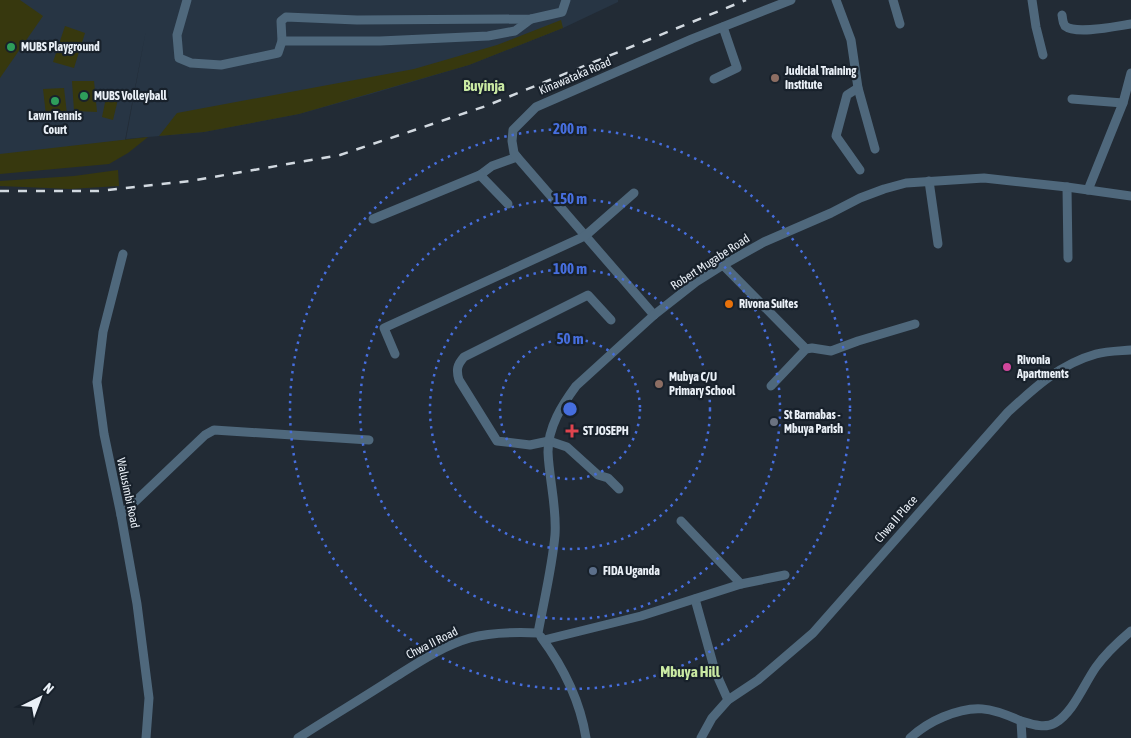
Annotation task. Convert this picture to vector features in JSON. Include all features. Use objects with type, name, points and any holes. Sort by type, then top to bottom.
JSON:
[{"type":"street","points":[[188,0],[177,35],[179,58],[186,62],[221,65],[278,53],[282,41],[281,21],[286,17],[356,20],[531,19],[562,12],[566,0]]},
{"type":"street","name":"Kinawataka Road","points":[[517,157],[514,153],[512,141],[513,130],[536,106],[790,0]]},
{"type":"street","points":[[836,0],[851,40],[858,88],[874,149]]},
{"type":"street","points":[[893,0],[900,24]]},
{"type":"street","points":[[1032,0],[1043,55]]},
{"type":"street","points":[[1062,15],[1062,22],[1067,27],[1077,30],[1131,24]]},
{"type":"street","points":[[282,41],[380,41],[488,36],[515,31],[531,19]]},
{"type":"street","points":[[714,78],[737,68],[723,27]]},
{"type":"street","points":[[1088,190],[1123,103],[1131,73]]},
{"type":"street","points":[[858,88],[847,95],[836,136],[860,170]]},
{"type":"street","points":[[1072,99],[1123,103]]},
{"type":"street","points":[[373,219],[480,176],[492,166],[517,157],[654,315]]},
{"type":"street","points":[[480,176],[508,204]]},
{"type":"street","name":"Robert Mugabe Road","points":[[541,636],[555,533],[554,497],[548,451],[555,420],[576,386],[654,315],[696,282],[764,242],[860,198],[906,183],[984,178],[1131,196]]},
{"type":"street","points":[[929,181],[938,244]]},
{"type":"street","points":[[1068,187],[1068,258]]},
{"type":"street","points":[[395,354],[384,328],[586,236],[634,193]]},
{"type":"street","name":"Walusimbi Road","points":[[123,254],[103,332],[97,382],[104,434],[137,604],[149,698],[146,738]]},
{"type":"street","points":[[723,265],[806,349]]},
{"type":"street","points":[[611,320],[588,295],[464,357],[456,371],[498,441],[530,445],[549,441],[567,447],[598,475],[608,478],[619,489]]},
{"type":"street","points":[[772,386],[806,349],[831,351],[915,324]]},
{"type":"street","name":"Chwa II Place","points":[[701,738],[712,718],[728,700],[758,680],[813,633],[1008,412],[1025,396],[1046,378],[1071,364],[1095,355],[1131,350]]},
{"type":"street","points":[[121,515],[205,435],[214,430],[369,440]]},
{"type":"street","points":[[681,521],[741,584]]},
{"type":"street","name":"Chwa II Road","points":[[298,738],[417,664],[452,645],[485,634],[502,632],[541,636],[641,616],[741,584],[784,575]]},
{"type":"street","points":[[695,599],[715,671],[728,700]]},
{"type":"street","points":[[910,738],[932,722],[962,709],[992,710],[1033,725],[1053,724],[1065,715],[1096,666],[1131,631]]},
{"type":"street","points":[[541,636],[567,675],[578,700],[586,738]]},
{"type":"street","points":[[1021,720],[1022,738]]},
{"type":"shaded area","points":[[0,0],[618,0],[618,2],[563,28],[469,65],[371,94],[299,114],[204,132],[126,139],[146,30],[125,140],[2,155],[0,154]]},
{"type":"shaded area","name":"MUBS Playground","points":[[0,0],[20,0],[43,16],[0,78]]},
{"type":"shaded area","points":[[561,20],[563,28],[469,65],[299,114],[204,132],[159,136],[177,113],[414,69],[497,45]]},
{"type":"shaded area","points":[[65,26],[85,33],[74,68],[53,62]]},
{"type":"shaded area","name":"MUBS Volleyball","points":[[72,81],[94,81],[97,112],[74,111]]},
{"type":"shaded area","name":"Lawn Tennis Court","points":[[64,88],[67,114],[46,115],[43,89]]},
{"type":"shaded area","points":[[107,93],[119,95],[113,120],[102,117]]},
{"type":"shaded area","points":[[148,137],[128,153],[109,164],[0,174],[0,154]]},
{"type":"shaded area","points":[[118,170],[119,186],[70,189],[0,186],[0,181],[74,176]]},
{"type":"railway","points":[[0,191],[98,191],[190,181],[340,155],[486,106],[746,0]]},
{"type":"place","name":"MUBS Playground","points":[[11,47]]},
{"type":"place","name":"Judicial Training Institute","points":[[775,78]]},
{"type":"place","name":"MUBS Volleyball","points":[[84,96]]},
{"type":"place","name":"Lawn Tennis Court","points":[[55,101]]},
{"type":"place","name":"Rivona Suites","points":[[729,304]]},
{"type":"place","name":"Rivonia Apartments","points":[[1007,367]]},
{"type":"place","name":"Mubya C/U Primary School","points":[[659,384]]},
{"type":"place","name":"St Barnabas - Mbuya Parish","points":[[774,422]]},
{"type":"place","name":"ST JOSEPH","points":[[572,431]]},
{"type":"place","name":"FIDA Uganda","points":[[593,571]]},
{"type":"district","name":"Buyinja","points":[[484,86]]},
{"type":"district","name":"Mbuya Hill","points":[[690,672]]}]
